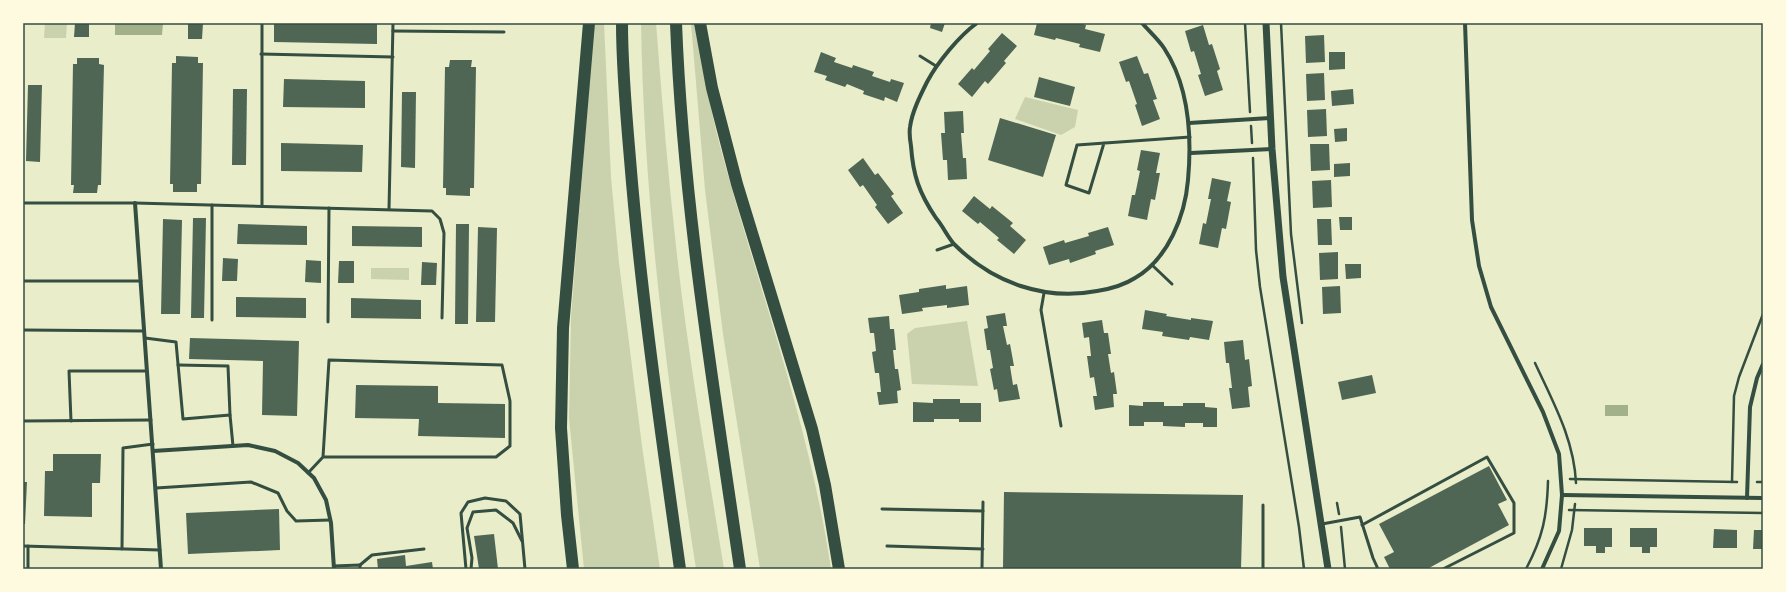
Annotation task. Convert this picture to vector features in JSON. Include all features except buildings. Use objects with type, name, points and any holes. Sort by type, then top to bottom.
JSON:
[{"type":"highway","points":[[573,569],[567,515],[561,428],[563,328],[589,23]]},
{"type":"highway","points":[[622,23],[622,65],[634,210],[651,369],[680,569]]},
{"type":"highway","points":[[676,23],[678,73],[692,214],[710,359],[740,569]]},
{"type":"highway","points":[[700,23],[712,88],[737,184],[812,429],[825,485],[839,569]]},
{"type":"street","points":[[977,23],[936,66],[920,95],[910,128],[912,168],[924,200],[954,244],[986,270],[1016,286],[1044,293],[1079,295],[1109,289],[1135,279],[1152,265],[1166,248],[1181,217],[1188,184],[1191,153],[1189,122],[1180,82],[1173,63],[1163,46],[1142,23]]},
{"type":"street","points":[[1266,23],[1272,149],[1283,277],[1328,569]]},
{"type":"street","points":[[1465,23],[1472,220],[1479,266],[1491,307],[1543,412],[1559,454],[1562,495],[1559,531],[1542,569]]},
{"type":"street","points":[[1189,122],[1270,118]]},
{"type":"street","points":[[1191,153],[1272,149]]},
{"type":"street","points":[[135,203],[162,569]]},
{"type":"street","points":[[1747,498],[1750,407],[1757,378],[1763,364]]},
{"type":"street","points":[[154,451],[248,445],[275,451],[298,463],[314,478],[326,500],[330,520],[334,567]]},
{"type":"street","points":[[1562,495],[1763,498]]},
{"type":"lane","points":[[262,23],[262,206]]},
{"type":"lane","points":[[389,209],[393,23]]},
{"type":"lane","points":[[393,31],[504,32]]},
{"type":"lane","points":[[262,54],[393,57]]},
{"type":"lane","points":[[920,56],[936,66]]},
{"type":"lane","points":[[1104,143],[1089,193],[1066,185],[1077,145],[1104,143],[1190,137]]},
{"type":"lane","points":[[23,203],[135,203],[432,211],[440,219],[444,233],[442,318]]},
{"type":"lane","points":[[212,205],[212,320]]},
{"type":"lane","points":[[328,322],[329,208]]},
{"type":"lane","points":[[937,250],[954,244]]},
{"type":"lane","points":[[1152,265],[1172,284]]},
{"type":"lane","points":[[23,281],[141,281]]},
{"type":"lane","points":[[1044,293],[1041,310],[1061,426]]},
{"type":"lane","points":[[23,330],[144,331]]},
{"type":"lane","points":[[145,338],[176,342],[183,418],[230,415]]},
{"type":"lane","points":[[308,473],[323,457],[329,360],[502,365],[510,401],[510,446],[496,457],[323,457]]},
{"type":"lane","points":[[178,365],[228,366],[233,446]]},
{"type":"lane","points":[[71,421],[70,371],[147,371]]},
{"type":"lane","points":[[23,421],[151,420]]},
{"type":"lane","points":[[122,549],[123,448],[153,444]]},
{"type":"lane","points":[[1362,525],[1487,457],[1514,503],[1514,533],[1443,569]]},
{"type":"lane","points":[[156,488],[251,482],[278,493],[287,511],[296,522],[330,520]]},
{"type":"lane","points":[[466,569],[461,513],[468,502],[485,498],[506,501],[520,514],[525,569]]},
{"type":"lane","points":[[982,569],[983,502]]},
{"type":"lane","points":[[1263,569],[1264,505]]},
{"type":"lane","points":[[882,509],[983,511]]},
{"type":"lane","points":[[471,569],[472,558],[467,528],[473,512],[496,510],[513,523],[523,543]]},
{"type":"lane","points":[[1322,524],[1360,516],[1378,569]]},
{"type":"lane","points":[[23,546],[160,550]]},
{"type":"lane","points":[[28,546],[28,569]]},
{"type":"lane","points":[[887,546],[982,549]]},
{"type":"lane","points":[[334,567],[360,564],[372,555],[424,549]]},
{"type":"lane","points":[[360,564],[360,569]]},
{"type":"path","points":[[1245,23],[1250,112]]},
{"type":"path","points":[[1281,23],[1291,234],[1302,323]]},
{"type":"path","points":[[1250,126],[1252,144]]},
{"type":"path","points":[[1252,156],[1256,250],[1260,287],[1299,527],[1304,569]]},
{"type":"path","points":[[1729,488],[1731,482],[1734,396],[1739,378],[1763,314]]},
{"type":"path","points":[[1535,362],[1563,421],[1569,438],[1576,483]]},
{"type":"path","points":[[1570,479],[1737,482]]},
{"type":"path","points":[[1526,569],[1542,533],[1548,508],[1548,481]]},
{"type":"path","points":[[1757,482],[1763,482]]},
{"type":"path","points":[[1337,503],[1345,569]]},
{"type":"path","points":[[1561,569],[1572,530],[1575,504]]},
{"type":"path","points":[[1728,506],[1728,513]]},
{"type":"path","points":[[1569,510],[1763,513],[1762,507]]},
{"type":"shaded area","points":[[45,23],[67,23],[66,38],[44,38]]},
{"type":"shaded area","points":[[115,23],[163,23],[162,35],[115,35]]},
{"type":"shaded area","points":[[594,23],[604,23],[611,177],[619,263],[642,446],[660,569],[584,569],[569,418],[571,317]]},
{"type":"shaded area","points":[[641,23],[656,23],[669,175],[681,289],[724,569],[696,569],[667,365],[652,228],[643,92]]},
{"type":"shaded area","points":[[691,23],[695,23],[710,103],[721,150],[797,410],[822,516],[831,569],[760,569],[723,334],[705,190]]},
{"type":"shaded area","points":[[1025,97],[1078,110],[1075,127],[1061,135],[1015,119]]},
{"type":"shaded area","points":[[371,268],[409,268],[409,280],[371,279]]},
{"type":"shaded area","points":[[967,321],[978,386],[912,384],[907,334],[915,328]]},
{"type":"shaded area","points":[[1605,405],[1628,405],[1628,416],[1605,416]]}]
